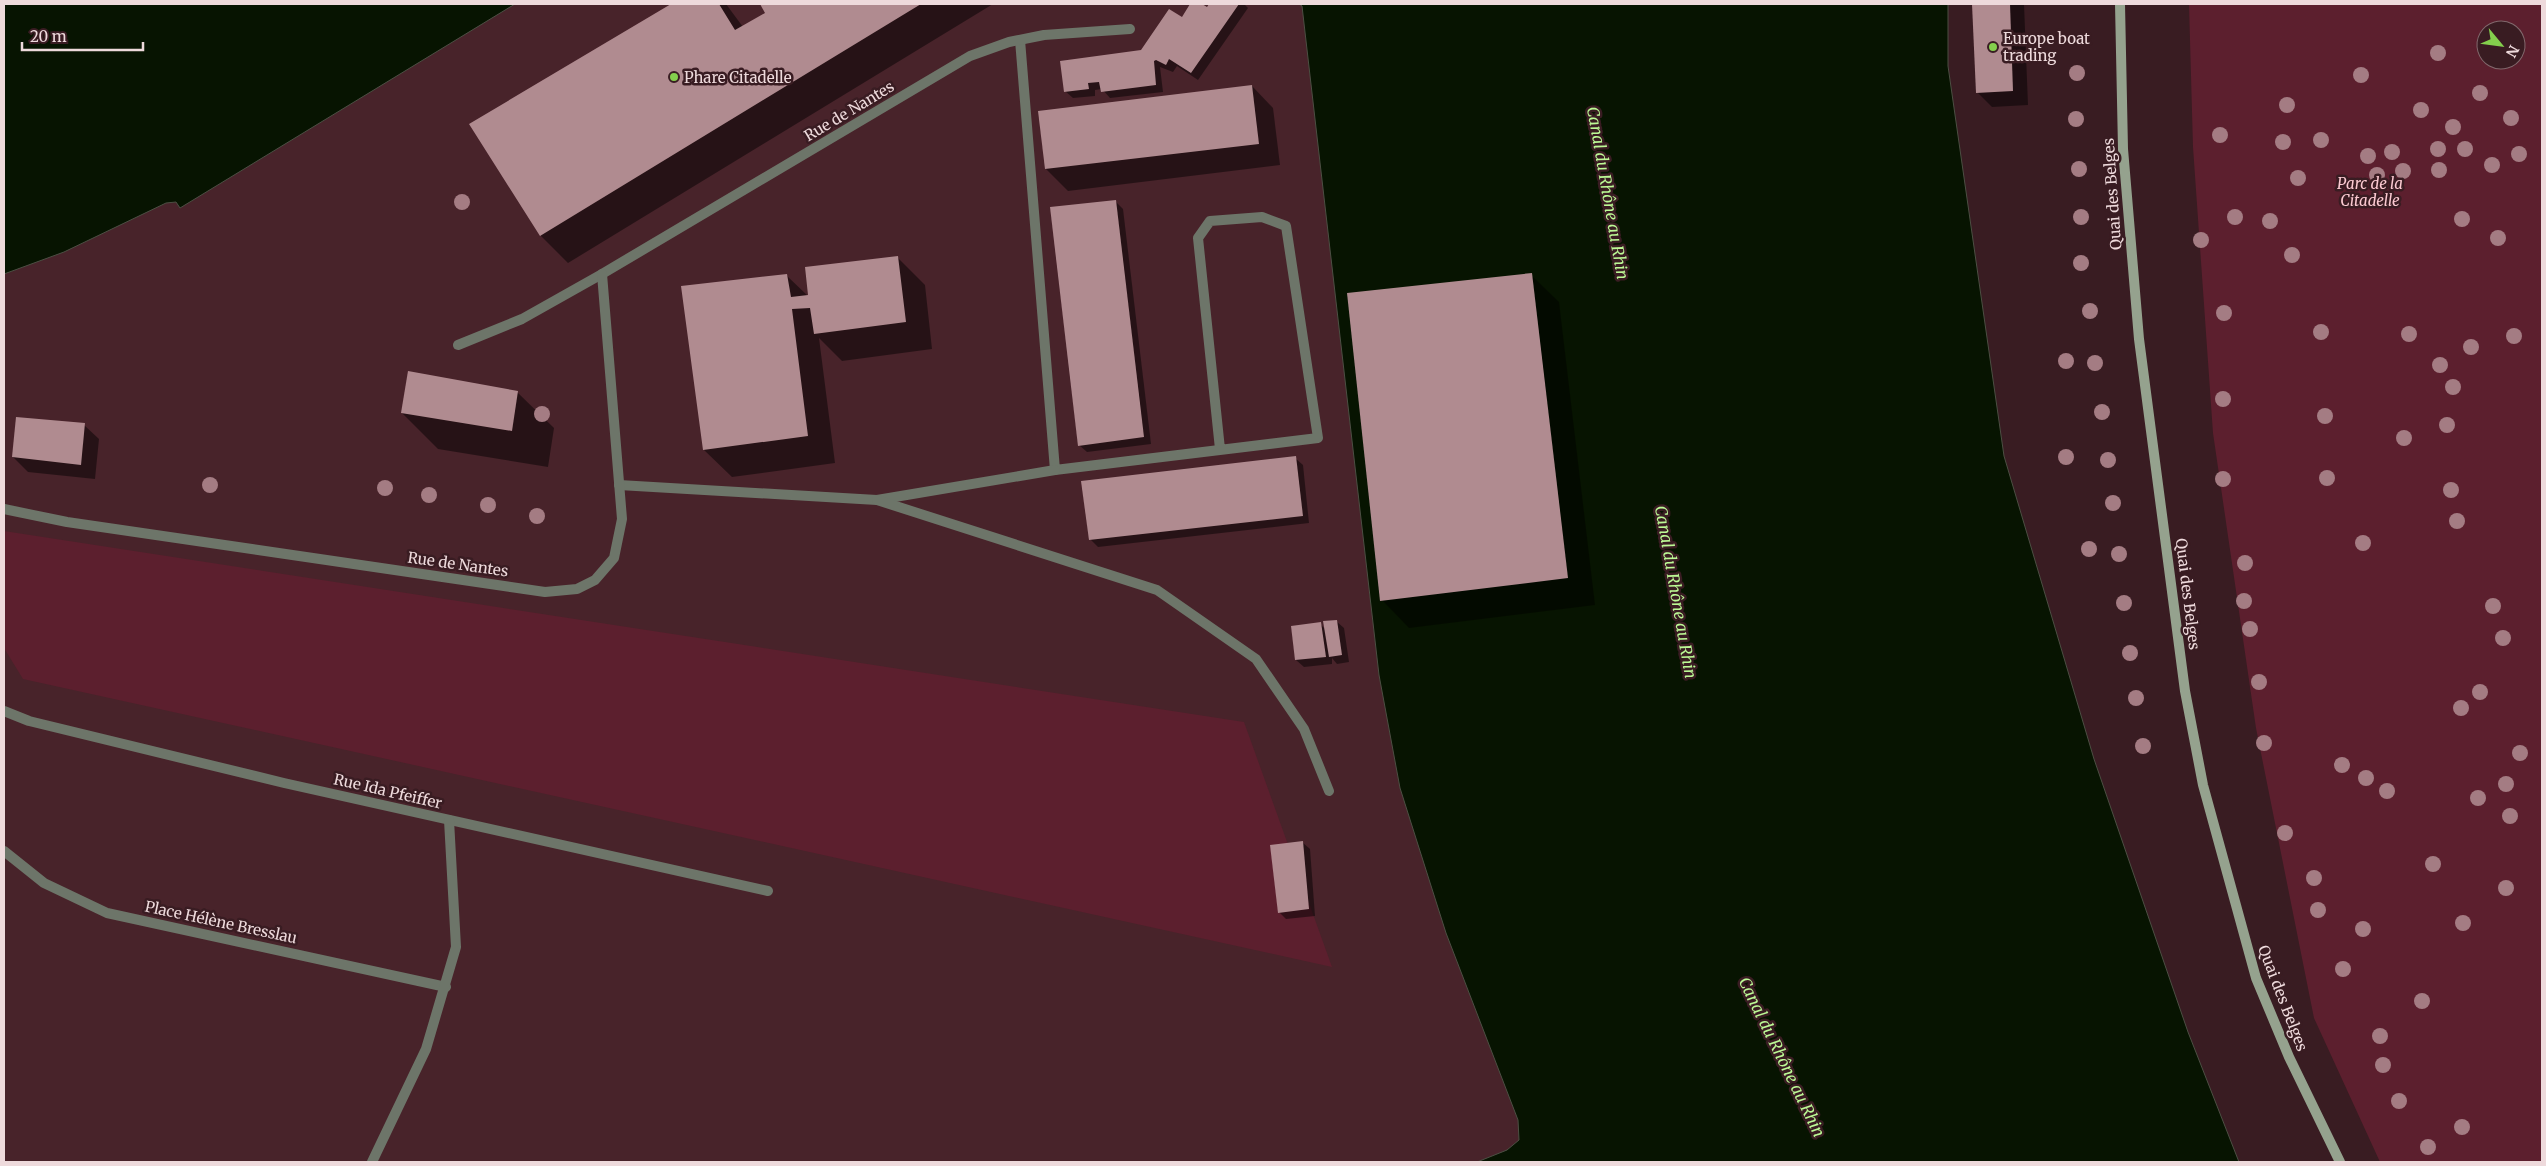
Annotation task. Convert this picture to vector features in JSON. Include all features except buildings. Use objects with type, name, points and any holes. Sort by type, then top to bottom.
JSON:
[{"type":"main road","name":"Quai des Belges","points":[[2120,4],[2123,149],[2139,339],[2185,691],[2203,785],[2256,978],[2289,1057],[2340,1162]]},
{"type":"street","name":"Rue de Nantes","points":[[458,345],[522,319],[602,274],[970,56],[1020,40],[1044,36],[1130,29]]},
{"type":"street","points":[[1020,40],[1055,470]]},
{"type":"street","points":[[619,485],[877,500],[1055,470],[1318,438],[1286,226],[1262,217],[1210,221],[1198,238],[1220,449]]},
{"type":"street","name":"Rue de Nantes","points":[[4,509],[67,522],[545,592],[577,589],[595,580],[614,558],[622,519],[602,274]]},
{"type":"street","points":[[877,500],[1157,590],[1256,658],[1304,729],[1329,791]]},
{"type":"street","name":"Rue Ida Pfeiffer","points":[[4,711],[29,722],[284,783],[768,891]]},
{"type":"street","points":[[372,1162],[426,1049],[446,987],[456,947],[449,820]]},
{"type":"street","name":"Place Hélène Bresslau","points":[[4,851],[44,883],[107,913],[446,987]]},
{"type":"shaded area","points":[[4,4],[1303,4],[1379,675],[1535,1162],[4,1162]]},
{"type":"green space","name":"Parc de la Citadelle","points":[[2189,4],[2542,4],[2542,1162],[2380,1162],[2314,1018],[2256,728],[2213,433],[2193,147]]},
{"type":"green space","points":[[4,531],[1244,722],[1332,967],[23,679],[4,648]]},
{"type":"water","points":[[4,4],[515,4],[180,208],[176,202],[166,203],[64,252],[4,274]]},
{"type":"water","name":"Canal du Rhône au Rhin","points":[[1299,4],[1948,4],[1948,66],[2004,456],[2094,759],[2188,1032],[2239,1162],[1477,1162],[1507,1150],[1519,1140],[1518,1120],[1446,933],[1400,788],[1379,675],[1302,6]]},
{"type":"place","name":"Europe boat trading","points":[[1993,47]]},
{"type":"place","name":"Phare Citadelle","points":[[674,77]]}]
